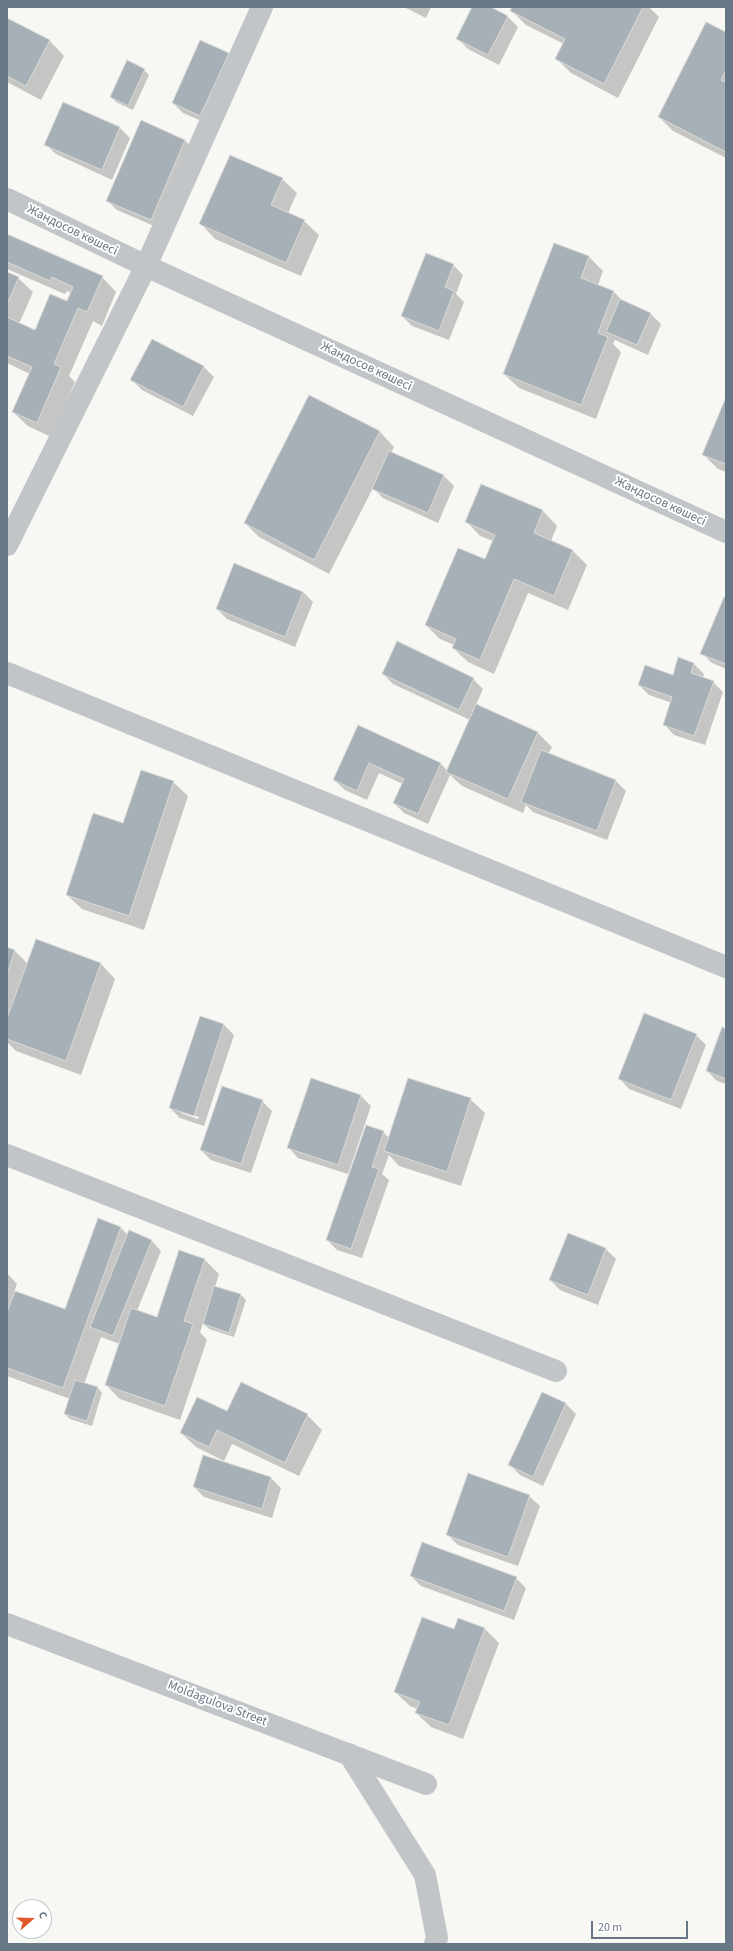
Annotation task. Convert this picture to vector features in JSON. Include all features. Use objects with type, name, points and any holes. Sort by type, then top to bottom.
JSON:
[{"type":"street","points":[[7,545],[146,266],[262,7]]},
{"type":"street","name":"Жандосов көшесі","points":[[7,200],[146,266],[726,532]]},
{"type":"street","points":[[7,673],[726,967]]},
{"type":"street","points":[[7,1155],[556,1371]]},
{"type":"street","name":"Moldagulova Street","points":[[7,1624],[426,1784]]},
{"type":"street","points":[[349,1754],[425,1875],[437,1938],[435,1944]]},
{"type":"building","points":[[472,7],[491,7],[508,16],[488,55],[456,39]]},
{"type":"building","points":[[512,7],[643,7],[604,84],[555,59],[565,39],[510,11]]},
{"type":"building","points":[[7,18],[50,40],[26,86],[7,76]]},
{"type":"building","points":[[706,22],[726,32],[726,70],[721,80],[726,82],[726,152],[658,117]]},
{"type":"building","points":[[200,40],[229,53],[200,116],[172,103]]},
{"type":"building","points":[[127,60],[145,69],[128,106],[110,97]]},
{"type":"building","points":[[63,102],[120,127],[102,170],[44,145]]},
{"type":"building","points":[[141,120],[185,140],[151,220],[106,201]]},
{"type":"building","points":[[230,155],[283,178],[271,205],[305,220],[286,263],[199,224]]},
{"type":"building","points":[[7,234],[103,276],[87,312],[78,308],[54,364],[61,367],[37,423],[12,412],[32,367],[7,356],[7,317],[35,330],[50,294],[67,301],[73,287],[52,277],[50,281],[7,262]]},
{"type":"building","points":[[554,243],[589,256],[581,278],[614,291],[598,333],[608,337],[581,405],[503,374]]},
{"type":"building","points":[[426,253],[454,264],[445,287],[454,291],[439,331],[401,316]]},
{"type":"building","points":[[7,272],[19,277],[7,304]]},
{"type":"building","points":[[620,299],[651,313],[637,345],[606,332]]},
{"type":"building","points":[[152,339],[204,366],[183,407],[130,380]]},
{"type":"building","points":[[309,395],[380,431],[314,560],[244,523]]},
{"type":"building","points":[[726,397],[726,464],[702,455]]},
{"type":"building","points":[[389,451],[444,475],[428,513],[372,489]]},
{"type":"building","points":[[481,484],[543,510],[534,533],[573,550],[554,596],[514,579],[480,660],[452,648],[456,639],[425,625],[458,548],[485,559],[495,535],[465,522]]},
{"type":"building","points":[[234,563],[303,592],[285,637],[216,609]]},
{"type":"building","points":[[724,597],[726,598],[726,664],[700,654]]},
{"type":"building","points":[[397,641],[474,678],[459,710],[382,674]]},
{"type":"building","points":[[678,657],[694,663],[691,673],[714,681],[694,736],[663,725],[672,697],[638,685],[645,665],[673,675]]},
{"type":"building","points":[[476,704],[538,732],[508,799],[446,772]]},
{"type":"building","points":[[358,725],[441,763],[418,814],[393,803],[404,779],[369,763],[357,791],[333,780]]},
{"type":"building","points":[[541,750],[616,780],[597,831],[521,802]]},
{"type":"building","points":[[141,770],[174,781],[129,916],[66,895],[93,813],[123,823]]},
{"type":"building","points":[[36,939],[101,963],[66,1061],[7,1039],[7,1018]]},
{"type":"building","points":[[7,947],[15,950],[7,975]]},
{"type":"building","points":[[644,1013],[697,1034],[671,1100],[618,1079]]},
{"type":"building","points":[[200,1016],[224,1024],[194,1116],[169,1108]]},
{"type":"building","points":[[722,1027],[726,1029],[726,1079],[706,1071]]},
{"type":"building","points":[[311,1078],[361,1095],[338,1165],[287,1148]]},
{"type":"building","points":[[408,1078],[471,1098],[447,1172],[384,1151]]},
{"type":"building","points":[[222,1086],[263,1100],[241,1164],[200,1150]]},
{"type":"building","points":[[366,1125],[384,1131],[372,1167],[379,1169],[351,1249],[326,1240]]},
{"type":"building","points":[[98,1218],[121,1227],[63,1388],[7,1368],[7,1312],[15,1291],[65,1309]]},
{"type":"building","points":[[129,1230],[152,1240],[113,1336],[90,1327]]},
{"type":"building","points":[[568,1233],[606,1248],[588,1295],[549,1280]]},
{"type":"building","points":[[179,1250],[205,1259],[184,1321],[193,1324],[165,1406],[105,1385],[131,1308],[157,1317]]},
{"type":"building","points":[[214,1286],[241,1294],[229,1333],[203,1324]]},
{"type":"building","points":[[75,1380],[98,1387],[87,1421],[64,1414]]},
{"type":"building","points":[[241,1382],[308,1414],[285,1463],[217,1430],[209,1447],[180,1433],[197,1397],[227,1411]]},
{"type":"building","points":[[542,1392],[566,1403],[533,1477],[508,1465]]},
{"type":"building","points":[[203,1455],[271,1477],[262,1509],[193,1487]]},
{"type":"building","points":[[468,1473],[530,1495],[508,1557],[446,1535]]},
{"type":"building","points":[[422,1542],[517,1577],[504,1611],[410,1576]]},
{"type":"building","points":[[422,1617],[454,1629],[458,1618],[485,1628],[449,1725],[415,1713],[420,1702],[394,1692]]}]
